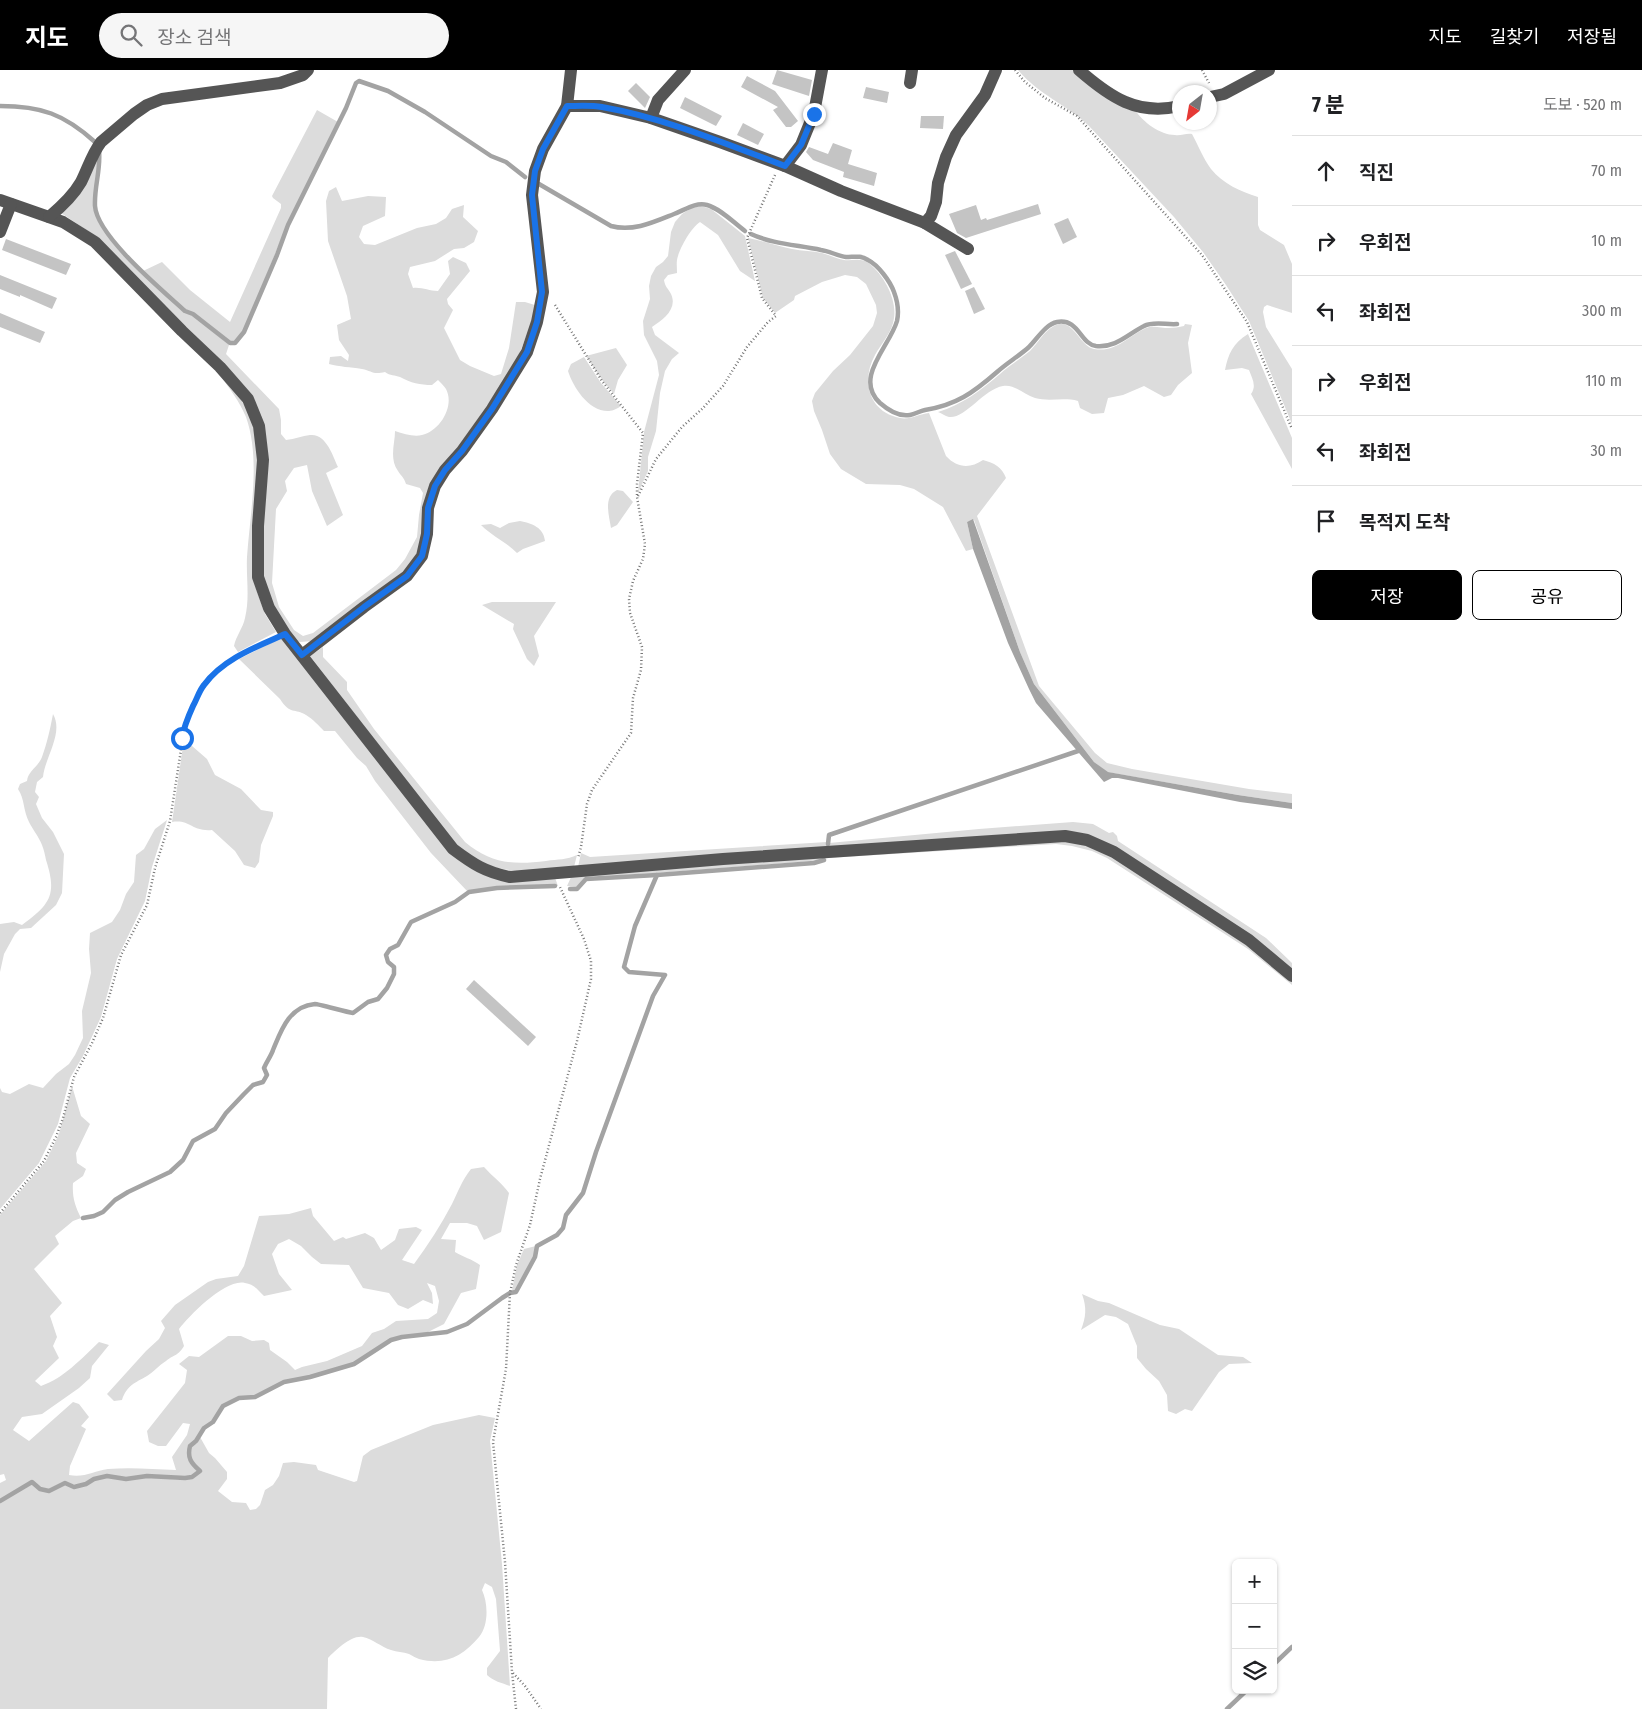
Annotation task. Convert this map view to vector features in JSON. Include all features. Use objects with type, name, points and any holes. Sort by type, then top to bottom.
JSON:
[{"type":"street","points":[[49,217],[73,194],[81,182],[96,149],[102,142],[147,105],[162,99],[280,83],[303,75],[308,70]]},
{"type":"street","points":[[302,655],[407,576],[422,556],[427,534],[428,508],[435,486],[492,409],[527,352],[537,322],[542,292],[532,195],[535,171],[543,149],[567,106],[572,70]]},
{"type":"street","points":[[651,118],[658,100],[684,70]]},
{"type":"street","points":[[783,166],[801,145],[814,114],[822,70]]},
{"type":"street","points":[[910,83],[912,70]]},
{"type":"street","points":[[925,223],[932,216],[946,156],[956,135],[985,95],[996,70]]},
{"type":"street","points":[[1079,70],[1107,93],[1126,104],[1161,110],[1172,108]]},
{"type":"street","points":[[1217,96],[1224,94],[1269,70]]},
{"type":"street","points":[[567,106],[600,106],[651,118],[720,142],[925,223],[968,249]]},
{"type":"street","points":[[0,232],[6,202],[63,222],[94,242],[220,367],[248,399],[259,426],[263,460],[258,526],[258,576],[269,608],[285,634],[453,849],[475,866],[492,874],[510,877],[723,859],[1064,836],[1087,840],[1114,852],[1249,940],[1292,976]]},
{"type":"path","points":[[1015,70],[1025,82],[1045,98],[1076,116],[1202,255],[1247,322],[1292,429]]},
{"type":"path","points":[[637,497],[656,459],[682,427],[723,386],[747,347],[768,322],[776,316],[762,298],[747,238],[783,166]]},
{"type":"path","points":[[542,292],[549,298],[563,317],[602,382],[643,433],[638,465],[637,497],[645,544],[643,559],[633,582],[629,598],[630,613],[642,647],[642,658],[632,698],[630,733],[594,784],[589,797],[582,847],[575,872]]},
{"type":"path","points":[[0,1213],[44,1161],[63,1118],[74,1077],[104,1018],[122,955],[147,905],[155,868],[170,821],[184,724],[202,687],[213,674],[225,665],[258,646],[285,634]]},
{"type":"path","points":[[516,1709],[505,1562],[492,1442],[506,1369],[510,1293],[516,1266],[530,1225],[540,1178],[577,1041],[591,979],[591,961],[584,939],[554,873]]},
{"type":"path","points":[[512,1672],[525,1686],[540,1709]]},
{"type":"shaded area","points":[[1018,70],[1073,70],[1135,110],[1147,123],[1158,130],[1177,135],[1192,134],[1211,169],[1221,179],[1258,197],[1258,225],[1260,230],[1284,245],[1292,264],[1292,313],[1267,305],[1264,307],[1263,312],[1266,327],[1292,369],[1292,424],[1249,321],[1203,252],[1174,217],[1089,126],[1026,79]]},
{"type":"shaded area","points":[[317,110],[338,122],[287,225],[243,332],[235,342],[230,343],[194,314],[185,310],[143,271],[162,262],[190,290],[230,322],[281,208],[281,204],[272,196]]},
{"type":"shaded area","points":[[98,156],[94,207],[98,220],[106,233],[132,263],[184,312],[193,315],[229,345],[226,354],[279,409],[281,434],[286,440],[316,435],[325,441],[334,457],[338,467],[326,473],[343,515],[327,526],[312,491],[307,465],[294,468],[285,481],[287,491],[276,509],[272,583],[279,607],[294,630],[303,636],[313,633],[396,570],[405,559],[417,537],[423,493],[420,488],[406,484],[395,466],[393,456],[395,431],[416,436],[429,433],[435,429],[444,417],[449,403],[446,389],[438,380],[432,385],[420,384],[385,372],[375,373],[329,364],[330,357],[341,356],[348,361],[349,355],[339,340],[337,325],[351,319],[347,296],[328,241],[326,201],[329,191],[336,187],[342,201],[368,196],[386,197],[385,216],[363,226],[359,237],[364,244],[375,245],[417,228],[436,224],[446,218],[452,209],[464,205],[463,217],[478,231],[474,242],[464,248],[454,249],[435,261],[410,267],[408,274],[413,288],[438,291],[450,274],[448,261],[453,257],[466,263],[470,271],[447,299],[448,304],[453,310],[444,328],[460,360],[470,366],[494,376],[501,374],[509,348],[516,302],[525,302],[538,306],[515,365],[443,469],[418,553],[407,570],[313,641],[300,642],[293,639],[281,622],[263,579],[263,421],[94,235],[61,213]]},
{"type":"shaded area","points":[[701,206],[711,209],[745,236],[755,281],[740,271],[718,235],[700,222],[693,228],[679,252],[677,273],[668,275],[664,280],[673,299],[671,309],[661,321],[652,327],[655,335],[679,353],[672,359],[665,371],[660,393],[656,431],[648,457],[648,471],[638,493],[644,432],[659,375],[657,361],[644,335],[643,321],[650,299],[649,286],[651,276],[656,267],[668,256],[671,232],[675,222],[691,208]]},
{"type":"shaded area","points":[[748,238],[792,249],[822,253],[841,259],[864,261],[870,264],[885,281],[893,303],[894,318],[889,333],[871,365],[868,375],[870,394],[874,402],[889,415],[911,418],[929,413],[946,456],[955,463],[968,466],[983,460],[997,466],[1004,474],[1006,478],[977,516],[1039,686],[1095,753],[1107,763],[1132,769],[1249,789],[1292,794],[1292,803],[1107,772],[1094,762],[1034,684],[1020,652],[974,520],[967,522],[973,549],[966,551],[943,507],[914,489],[900,485],[866,484],[841,469],[830,454],[812,401],[815,393],[833,371],[850,355],[873,326],[877,313],[876,305],[866,284],[857,277],[845,275],[822,282],[795,296],[794,300],[775,313],[763,298]]},
{"type":"shaded area","points":[[1185,324],[1192,325],[1188,343],[1192,373],[1178,385],[1171,395],[1164,397],[1144,386],[1123,395],[1108,398],[1104,413],[1092,414],[1080,408],[1078,401],[1040,399],[1031,397],[1015,388],[1003,386],[989,392],[968,409],[955,416],[949,417],[938,412],[963,401],[978,391],[1030,351],[1044,334],[1054,326],[1066,325],[1089,347],[1102,350],[1122,343],[1149,327],[1173,328],[1184,326]]},
{"type":"shaded area","points":[[1248,334],[1292,438],[1292,469],[1251,394],[1254,385],[1249,370],[1242,368],[1225,370],[1232,349],[1238,341]]},
{"type":"shaded area","points":[[616,348],[627,365],[618,380],[614,394],[586,356]]},
{"type":"shaded area","points":[[584,357],[601,383],[621,406],[611,411],[602,410],[589,403],[578,391],[568,371],[571,364]]},
{"type":"shaded area","points":[[220,375],[232,387],[250,413],[258,447],[255,586],[265,614],[276,632],[238,652],[234,646],[244,622],[247,603],[247,557],[253,486],[253,450],[246,417],[238,401]]},
{"type":"shaded area","points":[[617,490],[623,491],[633,502],[617,525],[611,528],[608,502]]},
{"type":"shaded area","points":[[973,519],[1020,652],[1034,684],[1094,762],[1108,772],[1292,803],[1292,809],[1240,802],[1118,778],[1112,778],[1104,782],[1036,703],[1029,689],[1008,643],[973,549],[967,522]]},
{"type":"shaded area","points":[[520,521],[540,529],[545,541],[517,553],[481,525],[491,524],[500,528],[509,523]]},
{"type":"shaded area","points":[[492,602],[556,602],[534,636],[539,656],[534,666],[527,659],[513,629],[514,624],[482,605]]},
{"type":"shaded area","points":[[283,637],[478,869],[554,875],[558,886],[496,887],[468,892],[431,853],[375,781],[366,766],[335,731],[324,731],[309,717],[287,707],[239,659]]},
{"type":"shaded area","points":[[323,647],[323,657],[347,682],[347,690],[374,729],[465,842],[484,855],[513,863],[570,858],[577,855],[574,867],[532,871],[501,869],[482,862],[457,846],[310,656]]},
{"type":"shaded area","points":[[53,714],[56,721],[55,737],[43,777],[37,782],[35,792],[39,797],[36,804],[42,818],[53,832],[64,854],[62,893],[56,905],[31,928],[20,929],[15,934],[4,954],[0,972],[0,924],[14,922],[22,925],[40,911],[51,890],[51,882],[43,849],[27,818],[18,789],[20,784],[27,781],[29,774],[42,757]]},
{"type":"shaded area","points":[[184,739],[207,759],[215,775],[241,789],[261,810],[273,812],[261,845],[259,862],[255,868],[244,865],[235,851],[212,830],[200,829],[183,822],[172,822]]},
{"type":"shaded area","points":[[167,820],[152,867],[145,901],[117,959],[101,1017],[83,1056],[70,1078],[58,1124],[39,1163],[0,1209],[0,1088],[2,1092],[10,1094],[29,1084],[43,1088],[69,1064],[75,1055],[83,1038],[82,1011],[91,973],[90,933],[112,922],[134,882],[136,855],[144,849],[155,829]]},
{"type":"shaded area","points":[[1073,822],[1093,824],[1109,833],[1113,832],[1117,836],[1118,841],[1266,938],[1292,963],[1292,972],[1094,839],[578,867],[581,853],[590,857],[827,842],[827,847],[829,843]]},
{"type":"shaded area","points":[[1061,840],[1085,845],[1112,855],[1249,945],[1292,981],[1292,985],[1248,949],[1107,858],[1092,851],[1072,846],[1056,844],[828,858],[813,861],[585,877],[576,887],[567,886],[572,875]]},
{"type":"shaded area","points":[[72,1086],[81,1116],[90,1124],[76,1153],[77,1163],[86,1169],[83,1176],[73,1183],[74,1201],[81,1218],[73,1221],[55,1236],[59,1244],[34,1269],[62,1303],[50,1316],[57,1337],[53,1346],[59,1358],[35,1381],[41,1386],[49,1383],[72,1367],[99,1342],[109,1345],[92,1366],[90,1378],[79,1388],[42,1414],[22,1417],[13,1430],[29,1441],[73,1402],[79,1404],[89,1417],[81,1426],[86,1429],[70,1466],[69,1475],[84,1475],[116,1468],[176,1470],[172,1457],[187,1435],[190,1424],[183,1423],[166,1446],[158,1446],[149,1442],[147,1431],[185,1383],[187,1370],[179,1364],[189,1356],[199,1357],[228,1336],[241,1336],[252,1341],[264,1340],[269,1343],[270,1350],[295,1370],[327,1361],[362,1346],[372,1333],[384,1329],[396,1321],[428,1319],[437,1313],[439,1301],[435,1286],[427,1283],[432,1293],[433,1304],[423,1300],[408,1309],[398,1305],[389,1293],[363,1288],[349,1265],[321,1264],[301,1246],[289,1239],[278,1244],[272,1254],[279,1274],[292,1290],[264,1296],[256,1288],[245,1283],[228,1286],[209,1299],[179,1329],[184,1346],[180,1352],[132,1385],[126,1391],[122,1400],[114,1401],[107,1394],[159,1339],[165,1328],[161,1321],[175,1305],[208,1282],[238,1276],[244,1266],[259,1216],[289,1214],[311,1208],[313,1216],[334,1241],[343,1237],[346,1239],[365,1233],[374,1238],[381,1250],[395,1240],[399,1229],[416,1227],[422,1230],[402,1260],[414,1264],[443,1220],[468,1173],[471,1169],[484,1167],[509,1193],[501,1232],[484,1240],[477,1226],[467,1223],[450,1223],[441,1239],[456,1240],[455,1252],[480,1265],[476,1289],[461,1293],[444,1324],[426,1333],[390,1339],[353,1363],[284,1382],[254,1396],[238,1397],[222,1406],[212,1422],[204,1427],[196,1441],[189,1445],[189,1460],[199,1471],[194,1475],[181,1478],[147,1475],[127,1478],[110,1475],[96,1477],[77,1485],[65,1482],[48,1491],[39,1489],[32,1482],[0,1500],[0,1483],[6,1480],[4,1474],[0,1475],[0,1215],[46,1161],[59,1134]]},
{"type":"shaded area","points":[[536,1246],[533,1258],[515,1291],[512,1291],[517,1265],[524,1249]]},
{"type":"shaded area","points":[[1082,1294],[1098,1301],[1109,1303],[1160,1325],[1179,1329],[1218,1355],[1243,1357],[1252,1363],[1229,1364],[1219,1372],[1192,1411],[1185,1409],[1176,1414],[1168,1411],[1167,1395],[1159,1381],[1137,1358],[1137,1346],[1128,1324],[1116,1317],[1105,1315],[1081,1330],[1085,1312]]},
{"type":"shaded area","points":[[479,1415],[495,1418],[490,1441],[502,1564],[510,1686],[487,1675],[487,1668],[500,1651],[496,1599],[492,1587],[485,1583],[482,1590],[485,1601],[485,1626],[473,1644],[453,1658],[437,1661],[419,1659],[409,1654],[387,1649],[363,1637],[354,1638],[339,1647],[328,1658],[327,1709],[0,1709],[0,1502],[32,1483],[39,1490],[49,1492],[65,1484],[76,1487],[105,1477],[124,1479],[146,1476],[175,1479],[190,1478],[201,1470],[192,1460],[190,1454],[190,1447],[197,1443],[200,1437],[209,1453],[227,1472],[227,1479],[218,1491],[232,1502],[246,1503],[250,1510],[256,1509],[260,1505],[265,1490],[273,1485],[279,1476],[283,1463],[294,1462],[316,1465],[318,1470],[354,1482],[357,1481],[363,1456],[371,1450],[433,1425]]},
{"type":"building","points":[[777,70],[812,80],[809,96],[772,84]]},
{"type":"building","points":[[747,76],[775,91],[798,121],[791,127],[786,127],[773,110],[778,107],[741,87]]},
{"type":"building","points":[[636,83],[650,97],[645,108],[628,91]]},
{"type":"building","points":[[866,87],[889,92],[887,103],[863,98]]},
{"type":"building","points":[[685,97],[722,116],[716,126],[680,108]]},
{"type":"building","points":[[921,116],[944,116],[943,129],[920,128]]},
{"type":"building","points":[[743,123],[764,134],[758,145],[737,135]]},
{"type":"building","points":[[833,143],[852,150],[848,164],[877,173],[874,186],[843,177],[844,172],[813,160],[806,152],[809,147],[828,154]]},
{"type":"building","points":[[1038,204],[1041,214],[966,238],[957,233],[949,214],[976,205],[981,220],[986,218],[987,220]]},
{"type":"building","points":[[1068,218],[1077,237],[1063,244],[1054,224]]},
{"type":"building","points":[[6,239],[71,264],[66,275],[2,250]]},
{"type":"building","points":[[955,251],[972,284],[961,289],[945,255]]},
{"type":"building","points":[[0,275],[57,298],[52,309],[20,295],[20,297],[0,289]]},
{"type":"building","points":[[974,287],[985,309],[974,314],[965,291]]},
{"type":"building","points":[[0,313],[45,332],[40,343],[0,327]]},
{"type":"building","points":[[474,980],[536,1037],[528,1046],[466,989]]},
{"type":"waterway","points":[[99,151],[95,206],[98,218],[107,232],[132,262],[185,311],[193,314],[230,343],[235,343],[244,332],[288,225],[346,108],[356,83],[359,81],[388,91],[425,112],[491,156],[506,162],[525,177]]},
{"type":"waterway","points":[[0,106],[40,110],[62,118],[84,132],[95,142]]},
{"type":"waterway","points":[[539,184],[611,226],[619,228],[643,225],[703,204],[717,210],[745,231]]},
{"type":"waterway","points":[[751,234],[768,240],[846,257],[862,257],[872,262],[883,274],[890,283],[895,295],[898,317],[893,331],[876,362],[870,383],[873,393],[880,403],[902,415],[910,415],[936,408],[964,397],[1029,347],[1053,323],[1064,322],[1070,324],[1075,327],[1086,341],[1096,346],[1116,343],[1148,325],[1156,323],[1177,324]]},
{"type":"waterway","points":[[828,844],[829,835],[1078,751]]},
{"type":"waterway","points":[[570,889],[577,889],[586,879],[814,863],[824,860]]},
{"type":"waterway","points":[[0,1501],[32,1482],[40,1489],[49,1491],[65,1483],[74,1487],[107,1476],[126,1479],[147,1476],[192,1477],[200,1471],[190,1460],[190,1446],[196,1441],[204,1428],[213,1422],[223,1406],[239,1398],[255,1397],[284,1382],[310,1377],[354,1364],[391,1340],[447,1332],[467,1324],[502,1298],[516,1292],[535,1257],[537,1246],[557,1235],[563,1228],[566,1215],[583,1193],[653,996],[665,975],[629,972],[624,967],[635,926],[657,875]]},
{"type":"waterway","points":[[83,1218],[103,1212],[115,1200],[128,1192],[170,1172],[183,1160],[193,1141],[215,1129],[226,1113],[253,1085],[263,1082],[267,1075],[264,1068],[279,1035],[292,1014],[299,1009],[315,1004],[353,1013],[368,1002],[378,999],[387,988],[394,974],[394,967],[388,962],[386,955],[390,949],[398,945],[411,922],[455,902],[469,892],[497,888],[555,886]]},
{"type":"waterway","points":[[1277,1661],[1292,1647]]},
{"type":"waterway","points":[[1227,1709],[1243,1694]]},
{"type":"route","points":[[182,738],[184,724],[202,687],[213,674],[240,655],[285,634],[302,655],[407,576],[422,556],[427,534],[428,508],[435,486],[492,409],[512,378],[527,352],[537,322],[542,292],[532,195],[535,171],[543,149],[567,106],[600,106],[651,118],[785,166],[801,145],[814,114]]}]
